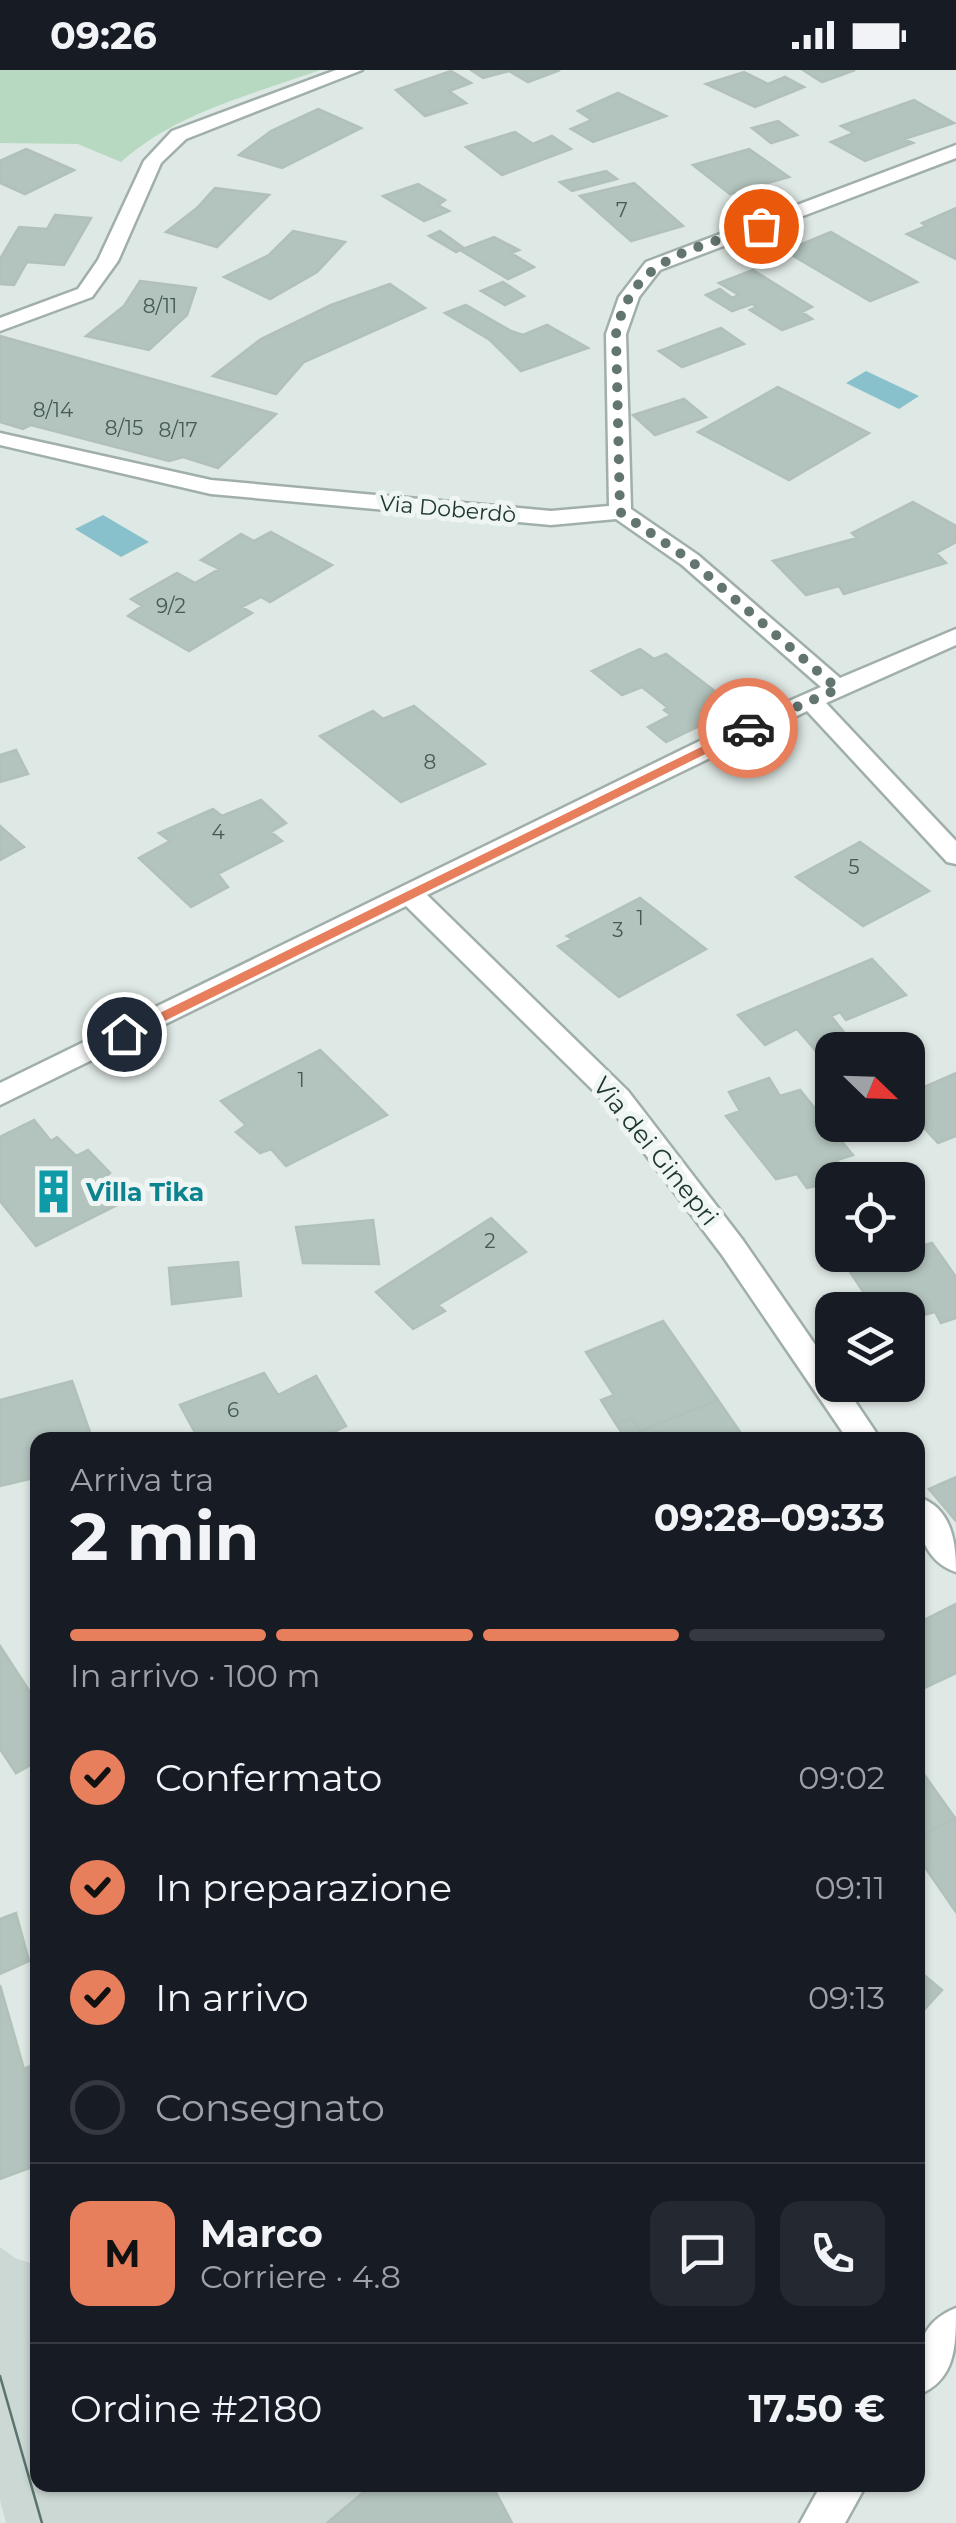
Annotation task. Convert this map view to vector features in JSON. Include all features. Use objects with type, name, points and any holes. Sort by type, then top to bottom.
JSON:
[{"type":"street","points":[[0,325],[85,293],[108,261],[153,161],[180,135],[353,70]]},
{"type":"street","points":[[838,689],[690,560],[620,512],[616,334],[622,305],[653,266],[832,201],[956,150]]},
{"type":"street","name":"Via Doberdò","points":[[0,439],[211,487],[550,518],[620,512]]},
{"type":"street","points":[[0,1095],[810,700],[956,636]]},
{"type":"street","points":[[810,700],[956,856]]},
{"type":"street","name":"Via dei Ginepri","points":[[410,894],[618,1098],[732,1247],[860,1432]]},
{"type":"street","points":[[925,1519],[956,1559]]},
{"type":"street","points":[[925,2366],[956,2328]]},
{"type":"street","points":[[822,2523],[841,2492]]},
{"type":"shaded area","points":[[0,2247],[30,2263],[30,2492],[496,2492],[512,2523],[6,2523],[0,2500]]},
{"type":"green space","points":[[0,70],[320,70],[190,118],[165,130],[121,162],[78,144],[0,143]]},
{"type":"water","points":[[866,371],[919,396],[899,409],[846,383]]},
{"type":"water","points":[[103,515],[149,542],[121,557],[75,529]]},
{"type":"building","points":[[471,70],[560,70],[528,82],[509,71],[483,78]]},
{"type":"building","points":[[803,70],[855,70],[822,82]]},
{"type":"building","points":[[451,71],[471,83],[449,91],[466,103],[425,116],[396,90]]},
{"type":"building","points":[[744,72],[768,84],[785,77],[804,87],[755,107],[706,84]]},
{"type":"building","points":[[618,93],[666,116],[593,142],[571,129],[592,120],[578,111]]},
{"type":"building","points":[[914,100],[954,123],[904,139],[913,143],[865,161],[831,142],[854,133],[841,126]]},
{"type":"building","points":[[318,109],[361,128],[282,168],[239,155],[271,131]]},
{"type":"building","points":[[778,121],[797,135],[771,143],[752,128]]},
{"type":"building","points":[[515,132],[533,144],[552,136],[571,149],[502,175],[466,147]]},
{"type":"building","points":[[26,149],[74,170],[25,194],[0,183],[0,161]]},
{"type":"building","points":[[749,149],[789,177],[730,194],[693,165]]},
{"type":"building","points":[[606,171],[617,179],[572,191],[560,182]]},
{"type":"building","points":[[634,183],[683,226],[631,241],[580,196]]},
{"type":"building","points":[[418,184],[445,200],[438,205],[449,211],[424,221],[383,196]]},
{"type":"building","points":[[215,188],[269,195],[217,247],[166,232],[197,208]]},
{"type":"building","points":[[956,208],[956,259],[907,234],[926,226],[922,223]]},
{"type":"building","points":[[55,215],[91,218],[64,265],[27,262],[14,285],[0,284],[0,259],[19,227],[47,229]]},
{"type":"building","points":[[293,231],[345,242],[317,272],[270,299],[224,277],[269,255]]},
{"type":"building","points":[[440,231],[464,248],[456,252],[429,236]]},
{"type":"building","points":[[831,232],[917,282],[870,301],[785,251]]},
{"type":"building","points":[[494,237],[519,250],[511,253],[534,267],[508,279],[460,250]]},
{"type":"building","points":[[753,270],[812,307],[802,312],[812,319],[782,330],[750,310],[757,307],[752,304],[732,311],[706,295],[720,289],[732,298],[739,295],[719,283]]},
{"type":"building","points":[[140,281],[196,288],[187,315],[149,350],[86,336],[124,306]]},
{"type":"building","points":[[503,282],[524,296],[505,305],[481,291]]},
{"type":"building","points":[[390,284],[425,308],[304,362],[276,394],[213,376],[261,339],[331,305]]},
{"type":"building","points":[[466,305],[511,331],[523,335],[547,325],[588,348],[521,371],[490,340],[445,313]]},
{"type":"building","points":[[721,328],[744,344],[682,367],[659,351]]},
{"type":"building","points":[[0,336],[276,414],[218,468],[183,457],[169,461],[31,425],[23,429],[0,422]]},
{"type":"building","points":[[778,387],[869,433],[789,480],[698,432]]},
{"type":"building","points":[[684,399],[706,417],[655,435],[633,415]]},
{"type":"building","points":[[913,502],[956,526],[956,542],[936,553],[946,563],[844,594],[839,586],[806,595],[773,561],[857,538],[852,533]]},
{"type":"building","points":[[271,532],[332,565],[270,602],[261,597],[242,607],[252,613],[189,651],[128,616],[142,606],[131,599],[177,573],[195,583],[219,569],[201,560],[241,534],[254,541]]},
{"type":"building","points":[[640,649],[654,659],[666,654],[737,708],[666,742],[648,727],[671,715],[664,710],[667,707],[642,687],[622,695],[592,671]]},
{"type":"building","points":[[414,706],[485,764],[401,802],[320,736],[373,711],[383,719]]},
{"type":"building","points":[[16,750],[28,774],[0,782],[0,755]]},
{"type":"building","points":[[261,800],[286,823],[271,832],[282,841],[218,874],[228,887],[191,907],[139,858],[170,841],[159,833],[213,809],[222,816]]},
{"type":"building","points":[[0,826],[24,847],[0,860]]},
{"type":"building","points":[[860,842],[929,891],[863,926],[796,877]]},
{"type":"building","points":[[640,898],[706,949],[619,997],[558,946],[573,939],[567,936]]},
{"type":"building","points":[[872,959],[906,995],[846,1020],[840,1012],[831,1016],[844,1032],[815,1032],[815,1050],[797,1029],[765,1045],[738,1015]]},
{"type":"building","points":[[320,1050],[387,1115],[286,1166],[271,1149],[260,1153],[236,1132],[246,1125],[221,1101]]},
{"type":"building","points":[[956,1073],[956,1136],[938,1143],[925,1129],[925,1087]]},
{"type":"building","points":[[769,1078],[780,1096],[800,1090],[815,1108],[815,1142],[842,1142],[853,1155],[838,1162],[815,1162],[815,1186],[807,1188],[797,1174],[776,1179],[726,1116],[740,1111],[729,1092]]},
{"type":"building","name":"Villa Tika","points":[[34,1120],[51,1141],[57,1137],[76,1156],[88,1150],[110,1173],[99,1182],[117,1205],[36,1246],[0,1201],[0,1137]]},
{"type":"building","points":[[491,1218],[526,1252],[438,1305],[445,1311],[413,1329],[376,1292]]},
{"type":"building","points":[[373,1220],[379,1264],[303,1263],[296,1227]]},
{"type":"building","points":[[932,1243],[956,1277],[956,1318],[941,1323],[935,1312],[925,1315],[925,1292],[863,1292],[850,1272],[925,1272],[925,1245]]},
{"type":"building","points":[[238,1262],[241,1296],[172,1304],[169,1268]]},
{"type":"building","points":[[663,1321],[718,1400],[640,1431],[631,1418],[616,1424],[601,1400],[614,1395],[586,1352]]},
{"type":"building","points":[[264,1373],[278,1395],[316,1376],[346,1426],[334,1432],[195,1432],[180,1405]]},
{"type":"building","points":[[72,1381],[90,1432],[30,1432],[30,1479],[0,1486],[0,1400]]},
{"type":"building","points":[[718,1400],[740,1432],[622,1432],[616,1424],[631,1418],[640,1431]]},
{"type":"building","points":[[956,1477],[956,1521],[929,1489]]},
{"type":"building","points":[[956,1604],[956,1673],[925,1688],[925,1620]]},
{"type":"building","points":[[0,1646],[30,1692],[30,1765],[16,1773],[0,1749]]},
{"type":"building","points":[[925,1776],[955,1818],[925,1834]]},
{"type":"building","points":[[956,1820],[956,1912],[925,1867],[925,1834]]},
{"type":"building","points":[[16,1913],[29,1961],[0,1974],[0,1919]]},
{"type":"building","points":[[925,1976],[942,1990],[925,2008]]},
{"type":"building","points":[[0,1985],[24,2069],[30,2066],[30,2168],[0,2179]]},
{"type":"building","points":[[364,2492],[496,2492],[512,2523],[327,2523]]},
{"type":"tram line","points":[[0,2376],[30,2481]]},
{"type":"tram line","points":[[33,2492],[42,2523]]},
{"type":"way so far","points":[[748,728],[838,689],[690,560],[620,512],[616,334],[622,305],[653,266],[761,226]]},
{"type":"place","name":"Villa Tika","points":[[53,1192]]},
{"type":"route","points":[[124,1034],[748,728]]}]
